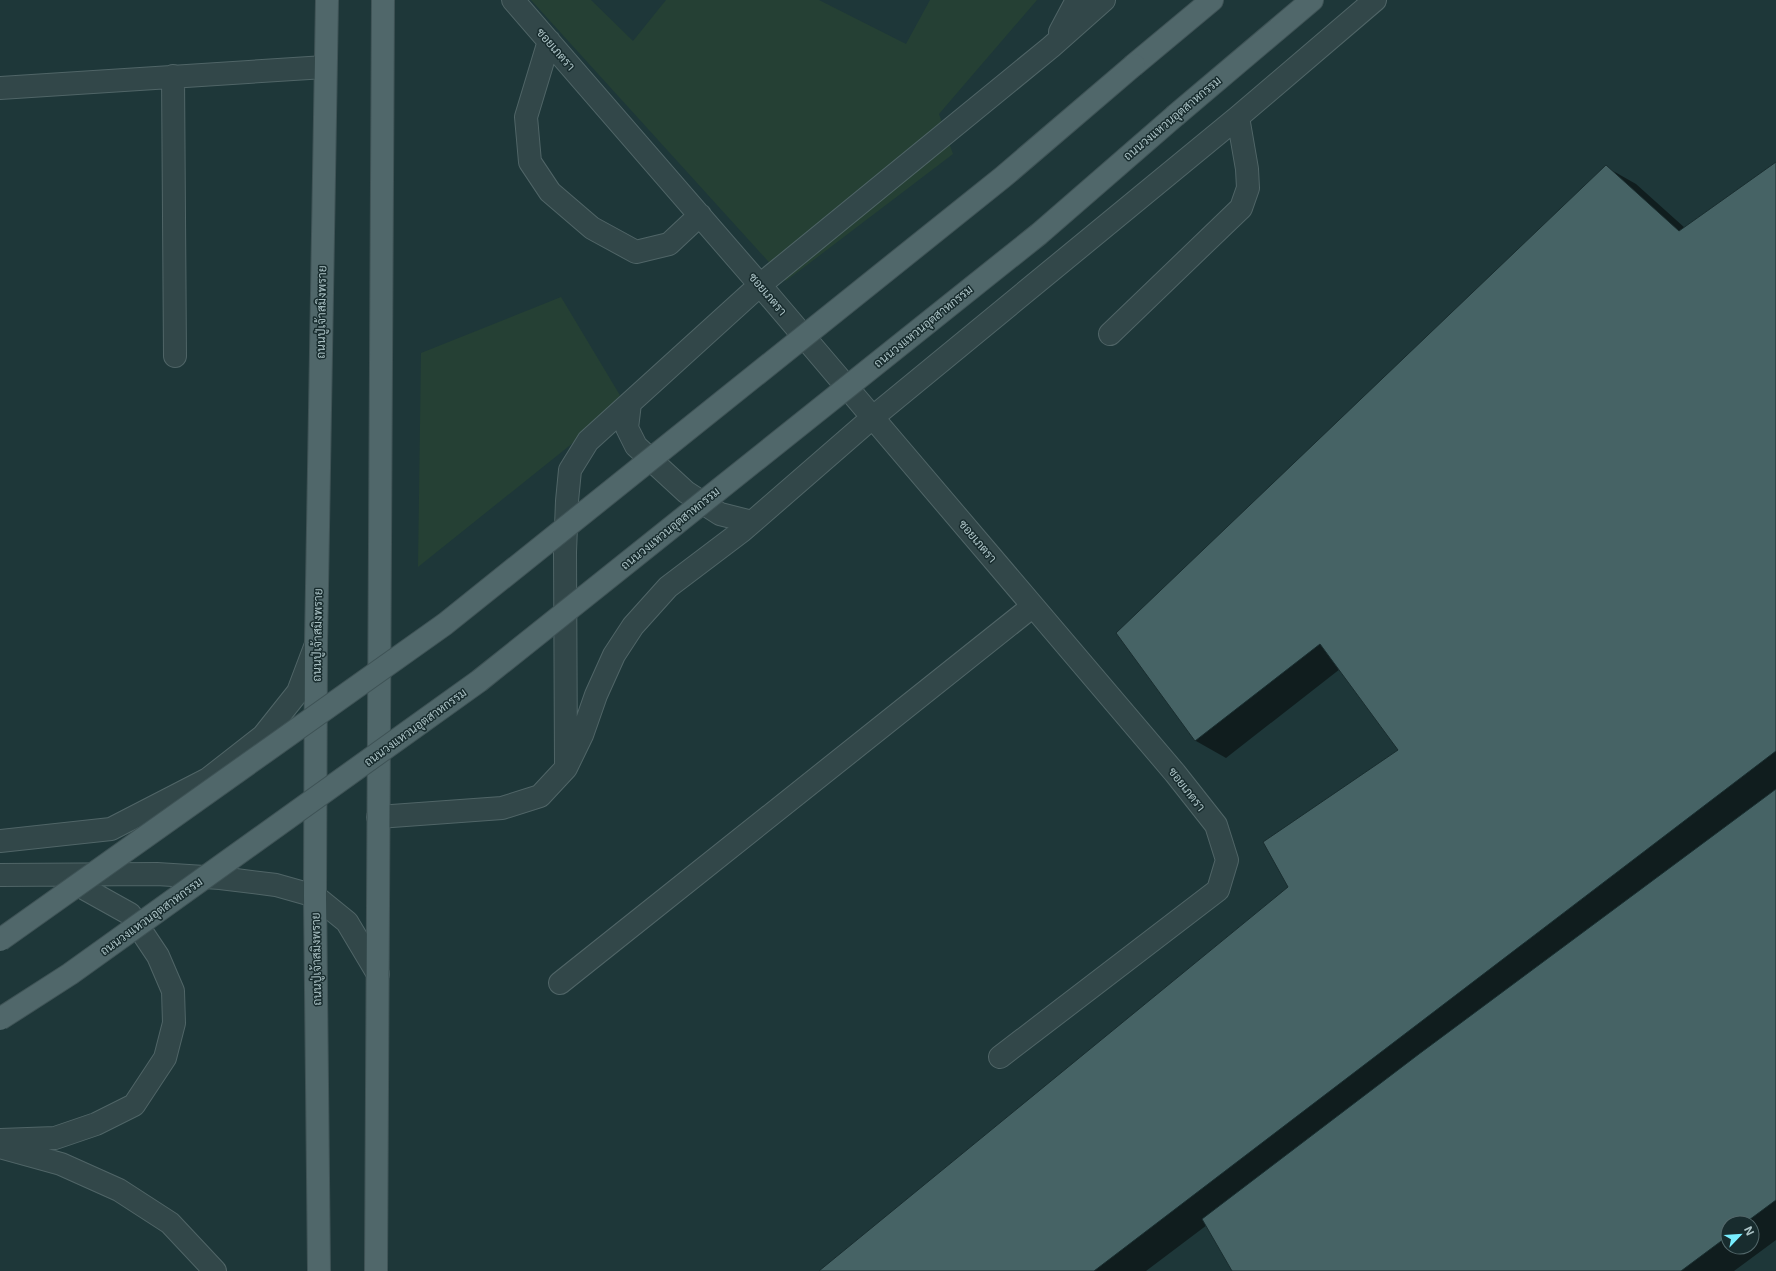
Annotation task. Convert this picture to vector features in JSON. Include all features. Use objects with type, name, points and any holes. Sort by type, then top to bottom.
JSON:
[{"type":"main road","name":"ถนนปู่เจ้าสมิงพราย","points":[[319,1271],[315,896],[316,646],[327,0]]},
{"type":"main road","points":[[376,1271],[384,0]]},
{"type":"main road","points":[[0,940],[445,624],[1003,177],[1212,0]]},
{"type":"main road","name":"ถนนวงแหวนอุตสาหกรรม","points":[[0,1019],[70,974],[479,681],[1039,234],[1312,0]]},
{"type":"street","name":"ซอยเภตรา","points":[[513,0],[760,285],[1170,767],[1216,825],[1227,860],[1218,890],[1000,1057]]},
{"type":"street","points":[[1051,47],[1077,0]]},
{"type":"street","points":[[566,768],[565,552],[567,502],[570,470],[588,442],[760,285],[1051,47],[1104,0]]},
{"type":"street","points":[[378,817],[502,808],[540,796],[566,768],[582,735],[596,695],[614,655],[633,626],[668,587],[752,522],[872,418],[1238,117],[1376,0]]},
{"type":"street","points":[[549,42],[526,117],[530,162],[550,192],[592,228],[636,252],[669,244],[700,215]]},
{"type":"street","points":[[0,88],[325,67]]},
{"type":"street","points":[[173,76],[175,356]]},
{"type":"street","points":[[1110,334],[1242,208],[1248,188],[1248,169],[1238,117]]},
{"type":"street","points":[[630,403],[627,428],[636,446],[686,492],[720,514],[752,522]]},
{"type":"street","points":[[560,982],[1033,606]]},
{"type":"street","points":[[0,841],[111,829],[208,779],[263,736],[298,692],[316,646]]},
{"type":"street","points":[[0,875],[157,874],[220,878],[276,885],[315,896],[347,922],[378,974]]},
{"type":"street","points":[[0,1140],[55,1138],[96,1124],[134,1105],[165,1058],[174,1023],[173,991],[158,956],[130,914],[60,875]]},
{"type":"street","points":[[0,1147],[61,1164],[119,1190],[170,1223],[215,1271]]},
{"type":"green space","points":[[531,0],[591,0],[633,41],[666,0],[819,0],[906,44],[930,0],[1037,0],[939,114],[953,154],[786,281]]},
{"type":"green space","points":[[561,297],[624,402],[418,567],[421,353]]},
{"type":"building","points":[[1776,162],[1776,751],[1094,1271],[819,1271],[1288,887],[1263,842],[1398,750],[1320,644],[1195,741],[1116,633],[1606,165],[1679,231]]},
{"type":"building","points":[[1776,789],[1776,1200],[1756,1215],[1720,1215],[1720,1242],[1681,1271],[1232,1271],[1202,1219],[1419,1054]]}]
